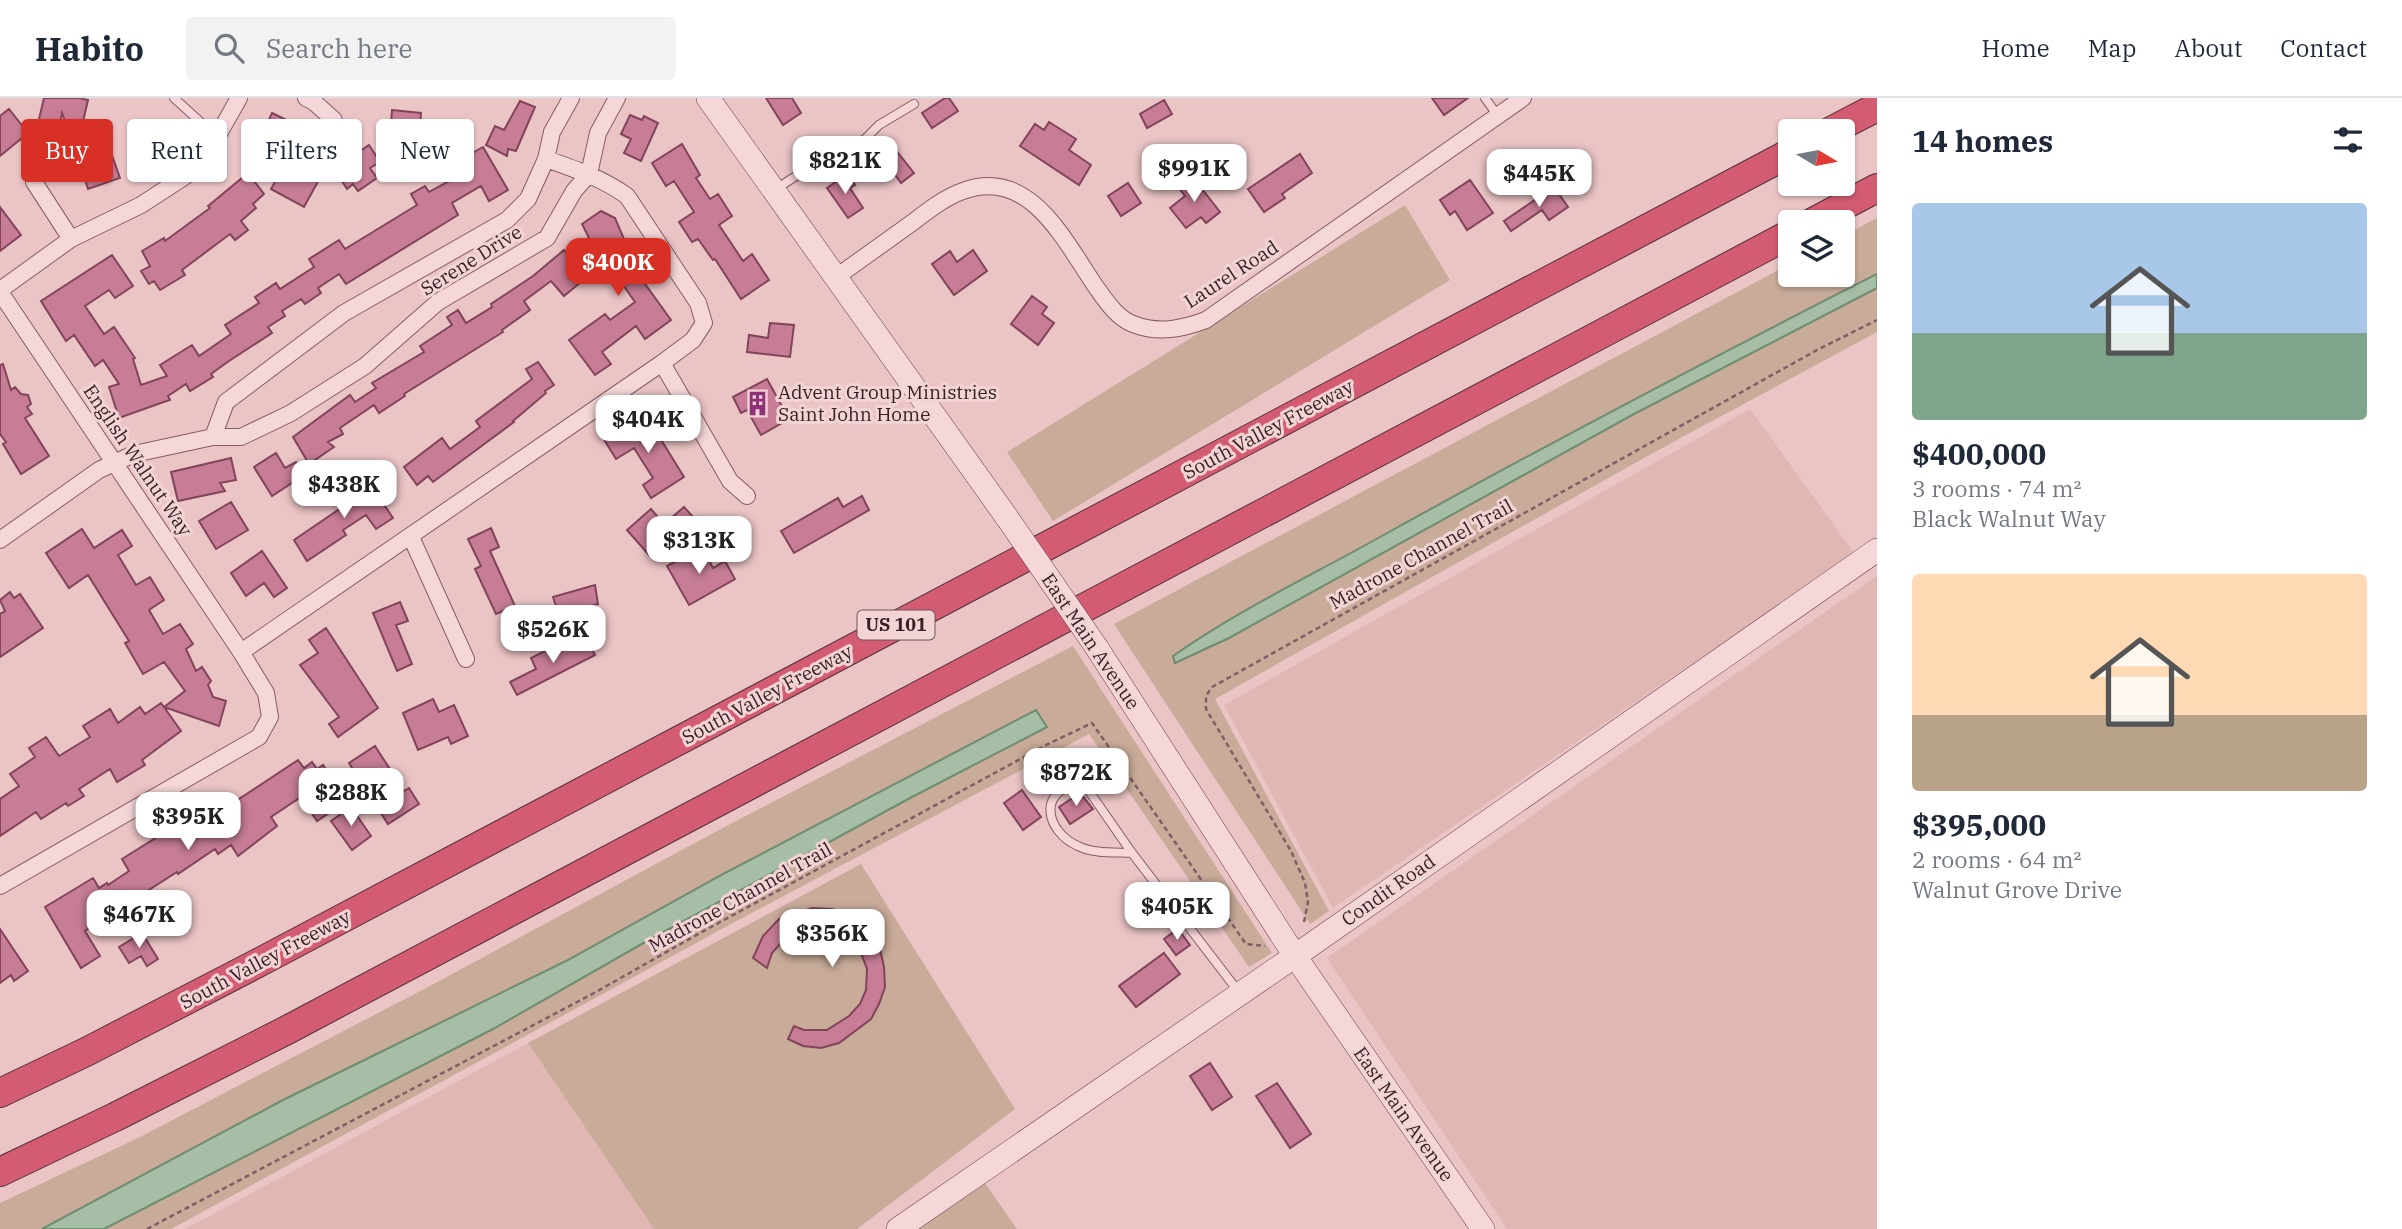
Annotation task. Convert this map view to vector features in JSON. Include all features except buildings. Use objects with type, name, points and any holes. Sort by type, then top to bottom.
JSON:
[{"type":"highway","points":[[1854,119],[1877,107]]},
{"type":"highway","name":"South Valley Freeway","points":[[0,1093],[246,969],[1778,159]]},
{"type":"highway","points":[[1835,210],[1877,188]]},
{"type":"highway","points":[[0,1172],[277,1035],[1778,240]]},
{"type":"street","points":[[227,119],[239,98]]},
{"type":"street","points":[[306,98],[333,119]]},
{"type":"street","name":"Serene Drive","points":[[213,437],[226,402],[344,313],[507,220],[528,199],[546,159],[552,132],[570,98]]},
{"type":"street","name":"Serene Drive","points":[[0,540],[114,462],[134,454],[213,437],[241,437],[290,413],[365,366],[438,302],[547,238],[574,191],[589,174],[598,133],[617,98]]},
{"type":"street","name":"East Main Avenue","points":[[708,98],[1097,648],[1295,956],[1483,1229]]},
{"type":"street","name":"Laurel Road","points":[[835,278],[931,209],[962,191],[987,185],[1013,189],[1033,202],[1055,228],[1109,306],[1131,324],[1154,330],[1182,329],[1215,314],[1523,98]]},
{"type":"street","points":[[241,652],[662,363],[693,340],[704,323],[698,303],[627,195],[589,174],[546,159]]},
{"type":"street","points":[[34,182],[72,239]]},
{"type":"street","points":[[0,291],[72,239],[141,205],[176,182]]},
{"type":"street","name":"English Walnut Way","points":[[0,291],[241,652],[266,693],[270,717],[259,737],[0,886]]},
{"type":"street","points":[[662,363],[730,481],[747,496]]},
{"type":"street","points":[[411,537],[466,659]]},
{"type":"street","name":"Condit Road","points":[[898,1229],[1877,550]]},
{"type":"lane","points":[[174,98],[197,119]]},
{"type":"lane","points":[[1485,98],[1498,116]]},
{"type":"lane","points":[[773,191],[796,176],[849,155],[879,125],[914,104]]},
{"type":"lane","points":[[1132,853],[1088,850],[1064,837],[1053,822],[1050,807],[1060,788],[1080,784],[1089,791],[1132,853],[1240,994]]},
{"type":"path","name":"Madrone Channel Trail","points":[[1304,922],[1308,902],[1305,883],[1291,851],[1206,709],[1206,696],[1212,687],[1817,350],[1877,320]]},
{"type":"path","name":"Madrone Channel Trail","points":[[147,1229],[596,992],[783,887],[1092,723],[1246,944],[1265,946]]},
{"type":"shaded area","points":[[1405,205],[1450,280],[1053,521],[1007,452]]},
{"type":"shaded area","points":[[1877,218],[1877,332],[1653,453],[1215,699],[1329,911],[1310,924],[1114,624],[1778,270],[1778,287],[1855,287],[1855,230]]},
{"type":"shaded area","points":[[1877,274],[1877,288],[1634,414],[1229,638],[1175,663],[1173,656],[1280,591],[1632,401]]},
{"type":"shaded area","points":[[1750,409],[1854,553],[1333,908],[1224,705]]},
{"type":"shaded area","points":[[1877,576],[1877,1229],[1507,1229],[1327,958]]},
{"type":"shaded area","points":[[1073,646],[1272,953],[1249,967],[1089,734],[733,923],[171,1229],[0,1229],[0,1203],[138,1138],[430,986],[715,832]]},
{"type":"shaded area","points":[[1036,710],[1047,727],[647,941],[493,1029],[104,1229],[42,1229],[283,1100],[566,961],[725,873]]},
{"type":"shaded area","points":[[861,864],[1015,1109],[857,1229],[654,1229],[528,1043]]},
{"type":"shaded area","points":[[528,1043],[654,1229],[184,1229],[206,1218]]},
{"type":"shaded area","points":[[980,1176],[1017,1229],[903,1229]]},
{"type":"place","name":"Advent Group Ministries Saint John Home","points":[[758,403]]}]
